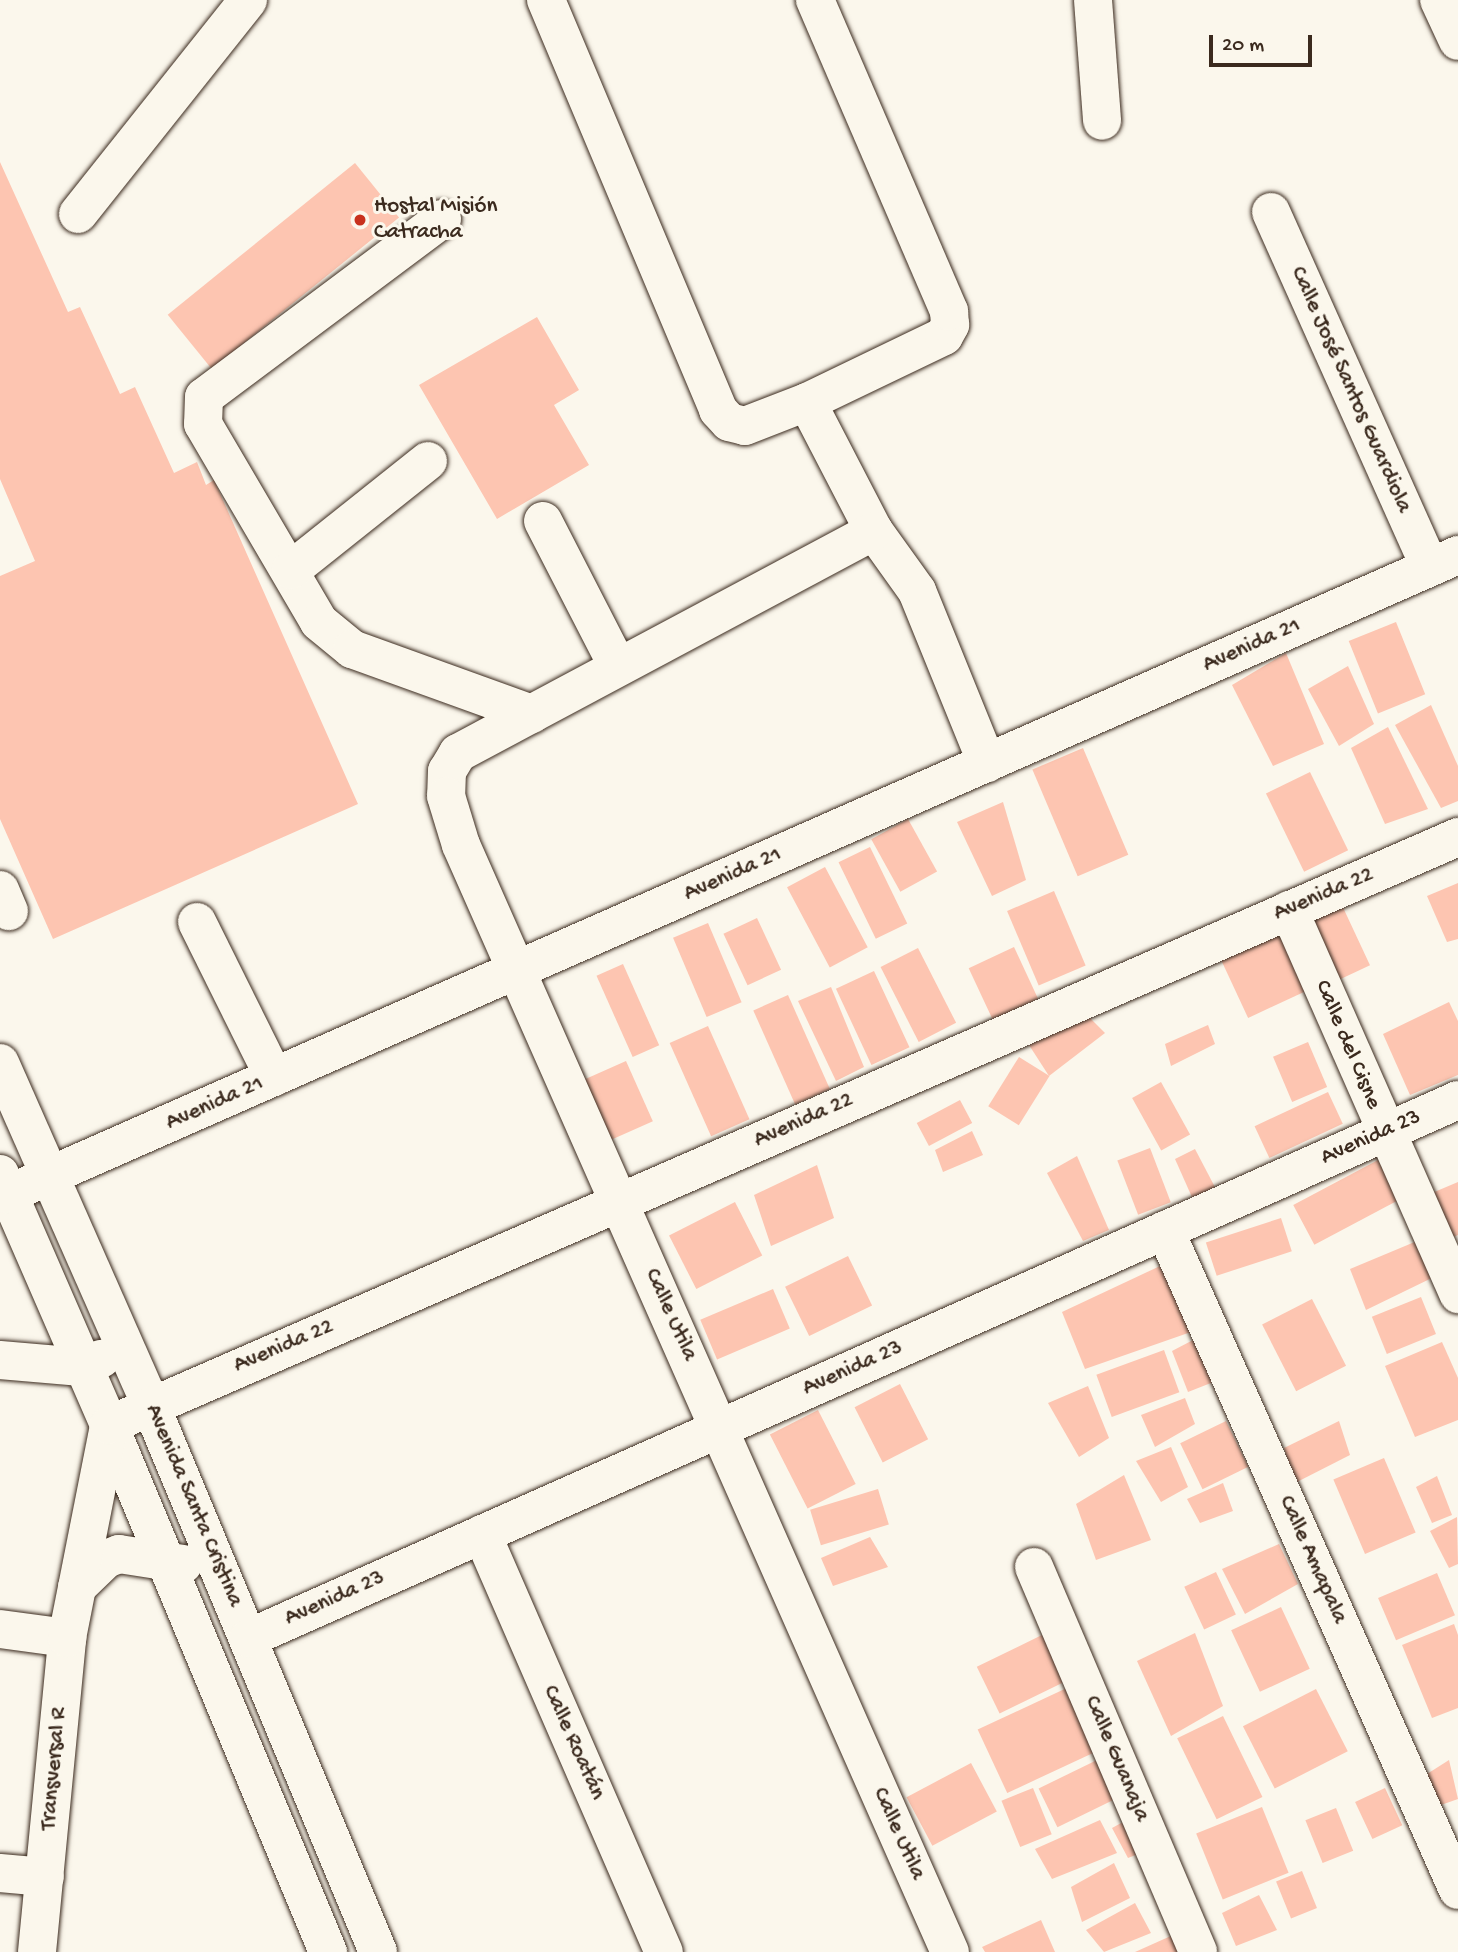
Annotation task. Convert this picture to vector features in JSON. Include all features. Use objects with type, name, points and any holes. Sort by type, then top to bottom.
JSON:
[{"type":"street","points":[[78,215],[248,0]]},
{"type":"street","points":[[546,0],[718,410],[729,422],[745,426],[807,402],[944,336],[950,325],[949,311],[815,0]]},
{"type":"street","points":[[1093,0],[1102,121]]},
{"type":"street","points":[[1439,0],[1458,41]]},
{"type":"street","name":"Calle José Santos Guardiola","points":[[1271,212],[1444,561]]},
{"type":"street","points":[[442,219],[204,397],[203,424],[291,570],[319,622],[352,649],[531,714]]},
{"type":"street","points":[[807,402],[874,531],[917,591],[987,763]]},
{"type":"street","points":[[291,570],[428,461]]},
{"type":"street","points":[[542,521],[618,667]]},
{"type":"street","name":"Calle Utila","points":[[874,531],[458,753],[447,771],[446,796],[461,845],[950,1952]]},
{"type":"street","name":"Avenida 21","points":[[4,1184],[49,1177],[1444,561]]},
{"type":"street","name":"Avenida 22","points":[[151,1406],[1458,837]]},
{"type":"street","name":"Calle del Cisne","points":[[1289,910],[1458,1294]]},
{"type":"street","points":[[197,922],[274,1077]]},
{"type":"street","name":"Avenida Santa Cristina","points":[[0,1063],[151,1406],[373,1941]]},
{"type":"street","name":"Avenida 23","points":[[248,1638],[1458,1100]]},
{"type":"street","name":"Avenida Santa Cristina","points":[[4,1184],[109,1425],[325,1951]]},
{"type":"street","name":"Calle Amapala","points":[[1165,1230],[1458,1890]]},
{"type":"street","points":[[0,1360],[82,1367],[126,1350]]},
{"type":"street","points":[[109,1425],[151,1406]]},
{"type":"street","name":"Transversal R","points":[[37,1952],[67,1638],[109,1425]]},
{"type":"street","name":"Calle Roatán","points":[[482,1534],[664,1952]]},
{"type":"street","points":[[77,1587],[106,1559],[119,1554],[166,1563],[218,1567]]},
{"type":"street","name":"Calle Guanaja","points":[[1034,1567],[1198,1952]]},
{"type":"street","points":[[0,1629],[67,1638]]},
{"type":"street","points":[[0,1873],[45,1878]]},
{"type":"street","points":[[325,1951],[373,1941]]},
{"type":"building","points":[[0,162],[68,312],[80,307],[120,394],[135,387],[174,473],[197,462],[206,485],[214,480],[358,804],[53,939],[0,819],[0,576],[35,561],[0,479]]},
{"type":"building","points":[[355,163],[399,217],[212,369],[168,315]]},
{"type":"building","points":[[537,317],[579,390],[554,405],[589,465],[497,519],[419,385]]},
{"type":"building","points":[[1396,622],[1425,694],[1378,713],[1349,641]]},
{"type":"building","points":[[1286,653],[1324,744],[1273,766],[1232,685]]},
{"type":"building","points":[[1348,666],[1374,724],[1339,746],[1308,689]]},
{"type":"building","points":[[1431,705],[1458,766],[1458,801],[1441,808],[1395,725]]},
{"type":"building","points":[[1388,727],[1428,809],[1385,824],[1351,748]]},
{"type":"building","points":[[1083,748],[1128,855],[1078,876],[1032,769]]},
{"type":"building","points":[[1310,772],[1348,850],[1304,872],[1266,793]]},
{"type":"building","points":[[1003,802],[1026,880],[992,896],[957,822]]},
{"type":"building","points":[[908,819],[937,871],[900,892],[871,839]]},
{"type":"building","points":[[870,847],[907,923],[876,939],[839,862]]},
{"type":"building","points":[[825,867],[868,947],[830,968],[787,887]]},
{"type":"building","points":[[1458,883],[1458,939],[1447,942],[1427,896]]},
{"type":"building","points":[[1054,891],[1086,966],[1039,985],[1007,911]]},
{"type":"building","points":[[1340,901],[1370,965],[1334,982],[1304,918]]},
{"type":"building","points":[[757,918],[781,970],[748,985],[723,934]]},
{"type":"building","points":[[1274,922],[1306,991],[1248,1018],[1216,949]]},
{"type":"building","points":[[708,923],[742,1002],[707,1017],[673,938]]},
{"type":"building","points":[[1014,947],[1038,999],[993,1020],[969,968]]},
{"type":"building","points":[[918,948],[956,1023],[919,1042],[881,967]]},
{"type":"building","points":[[623,964],[659,1045],[633,1057],[597,976]]},
{"type":"building","points":[[874,971],[909,1047],[871,1065],[836,989]]},
{"type":"building","points":[[831,987],[864,1067],[836,1081],[798,1001]]},
{"type":"building","points":[[788,995],[830,1089],[795,1105],[753,1010]]},
{"type":"building","points":[[1449,1002],[1458,1021],[1458,1075],[1410,1095],[1383,1034]]},
{"type":"building","points":[[1087,1015],[1105,1033],[1049,1076],[1029,1045]]},
{"type":"building","points":[[1208,1025],[1215,1044],[1171,1066],[1165,1044]]},
{"type":"building","points":[[708,1026],[749,1119],[711,1136],[670,1043]]},
{"type":"building","points":[[1308,1042],[1327,1087],[1292,1102],[1273,1057]]},
{"type":"building","points":[[1019,1057],[1050,1076],[1019,1125],[988,1106]]},
{"type":"building","points":[[626,1061],[653,1121],[609,1141],[582,1081]]},
{"type":"building","points":[[1161,1082],[1190,1134],[1161,1150],[1132,1098]]},
{"type":"building","points":[[1328,1092],[1343,1124],[1269,1158],[1255,1126]]},
{"type":"building","points":[[960,1100],[972,1123],[929,1146],[917,1123]]},
{"type":"building","points":[[972,1131],[983,1155],[943,1172],[935,1150]]},
{"type":"building","points":[[1150,1148],[1171,1202],[1138,1215],[1117,1161]]},
{"type":"building","points":[[1195,1149],[1217,1191],[1195,1204],[1175,1159]]},
{"type":"building","points":[[1077,1156],[1109,1230],[1083,1241],[1047,1173]]},
{"type":"building","points":[[1378,1160],[1399,1200],[1314,1245],[1293,1205]]},
{"type":"building","points":[[817,1165],[834,1218],[771,1246],[754,1195]]},
{"type":"building","points":[[1458,1182],[1458,1235],[1451,1238],[1432,1193]]},
{"type":"building","points":[[735,1202],[762,1255],[696,1289],[669,1236]]},
{"type":"building","points":[[1281,1218],[1292,1251],[1217,1276],[1206,1242]]},
{"type":"building","points":[[1417,1241],[1438,1275],[1366,1310],[1350,1269]]},
{"type":"building","points":[[848,1256],[872,1305],[809,1336],[785,1287]]},
{"type":"building","points":[[1160,1266],[1191,1332],[1085,1369],[1062,1312]]},
{"type":"building","points":[[773,1289],[790,1329],[717,1359],[700,1320]]},
{"type":"building","points":[[1421,1297],[1436,1334],[1387,1354],[1372,1317]]},
{"type":"building","points":[[1312,1299],[1346,1366],[1296,1391],[1262,1324]]},
{"type":"building","points":[[1195,1339],[1216,1381],[1188,1392],[1172,1351]]},
{"type":"building","points":[[1442,1342],[1458,1378],[1458,1420],[1415,1437],[1385,1366]]},
{"type":"building","points":[[1164,1350],[1179,1392],[1112,1417],[1096,1375]]},
{"type":"building","points":[[900,1384],[928,1439],[883,1462],[855,1407]]},
{"type":"building","points":[[1088,1386],[1109,1438],[1079,1457],[1048,1403]]},
{"type":"building","points":[[1185,1398],[1195,1424],[1155,1447],[1141,1415]]},
{"type":"building","points":[[818,1410],[856,1484],[808,1508],[770,1435]]},
{"type":"building","points":[[1226,1421],[1248,1467],[1203,1489],[1180,1443]]},
{"type":"building","points":[[1339,1421],[1350,1455],[1295,1483],[1284,1448]]},
{"type":"building","points":[[1171,1447],[1188,1487],[1161,1502],[1136,1461]]},
{"type":"building","points":[[1384,1458],[1416,1533],[1365,1554],[1333,1479]]},
{"type":"building","points":[[1124,1475],[1151,1540],[1096,1560],[1076,1504]]},
{"type":"building","points":[[1437,1476],[1452,1515],[1432,1523],[1416,1487]]},
{"type":"building","points":[[1223,1483],[1233,1511],[1200,1523],[1187,1499]]},
{"type":"building","points":[[878,1489],[889,1524],[821,1545],[810,1510]]},
{"type":"building","points":[[1457,1517],[1458,1564],[1449,1568],[1430,1531]]},
{"type":"building","points":[[870,1537],[888,1567],[833,1586],[821,1558]]},
{"type":"building","points":[[1279,1544],[1298,1584],[1245,1614],[1222,1569]]},
{"type":"building","points":[[1216,1572],[1236,1615],[1204,1629],[1184,1587]]},
{"type":"building","points":[[1437,1573],[1455,1615],[1396,1640],[1378,1598]]},
{"type":"building","points":[[1281,1607],[1310,1669],[1260,1692],[1231,1630]]},
{"type":"building","points":[[1454,1624],[1458,1635],[1458,1708],[1432,1718],[1402,1645]]},
{"type":"building","points":[[1046,1633],[1069,1680],[1000,1713],[977,1667]]},
{"type":"building","points":[[1195,1633],[1223,1706],[1171,1736],[1137,1661]]},
{"type":"building","points":[[1071,1686],[1101,1749],[1007,1793],[978,1730]]},
{"type":"building","points":[[1316,1689],[1348,1751],[1275,1789],[1243,1726]]},
{"type":"building","points":[[1223,1716],[1262,1797],[1217,1819],[1177,1738]]},
{"type":"building","points":[[1097,1760],[1116,1799],[1057,1827],[1039,1788]]},
{"type":"building","points":[[1449,1760],[1458,1799],[1441,1805],[1427,1774]]},
{"type":"building","points":[[971,1763],[997,1812],[932,1846],[907,1797]]},
{"type":"building","points":[[1033,1788],[1052,1834],[1020,1847],[1001,1801]]},
{"type":"building","points":[[1385,1788],[1402,1825],[1372,1839],[1355,1802]]},
{"type":"building","points":[[1262,1807],[1289,1873],[1223,1899],[1196,1834]]},
{"type":"building","points":[[1336,1808],[1353,1851],[1323,1863],[1305,1820]]},
{"type":"building","points":[[1134,1816],[1148,1850],[1128,1858],[1112,1828]]},
{"type":"building","points":[[1100,1820],[1117,1853],[1052,1879],[1035,1849]]},
{"type":"building","points":[[1114,1863],[1130,1898],[1082,1922],[1071,1887]]},
{"type":"building","points":[[1302,1871],[1317,1908],[1291,1919],[1276,1881]]},
{"type":"building","points":[[1259,1895],[1277,1930],[1236,1946],[1222,1913]]},
{"type":"building","points":[[1135,1903],[1151,1933],[1104,1952],[1086,1930]]},
{"type":"building","points":[[1041,1920],[1055,1952],[985,1952],[982,1947]]},
{"type":"building","points":[[1173,1935],[1185,1952],[1135,1952]]},
{"type":"place","name":"Hostal Misión Catracha","points":[[360,220]]}]
